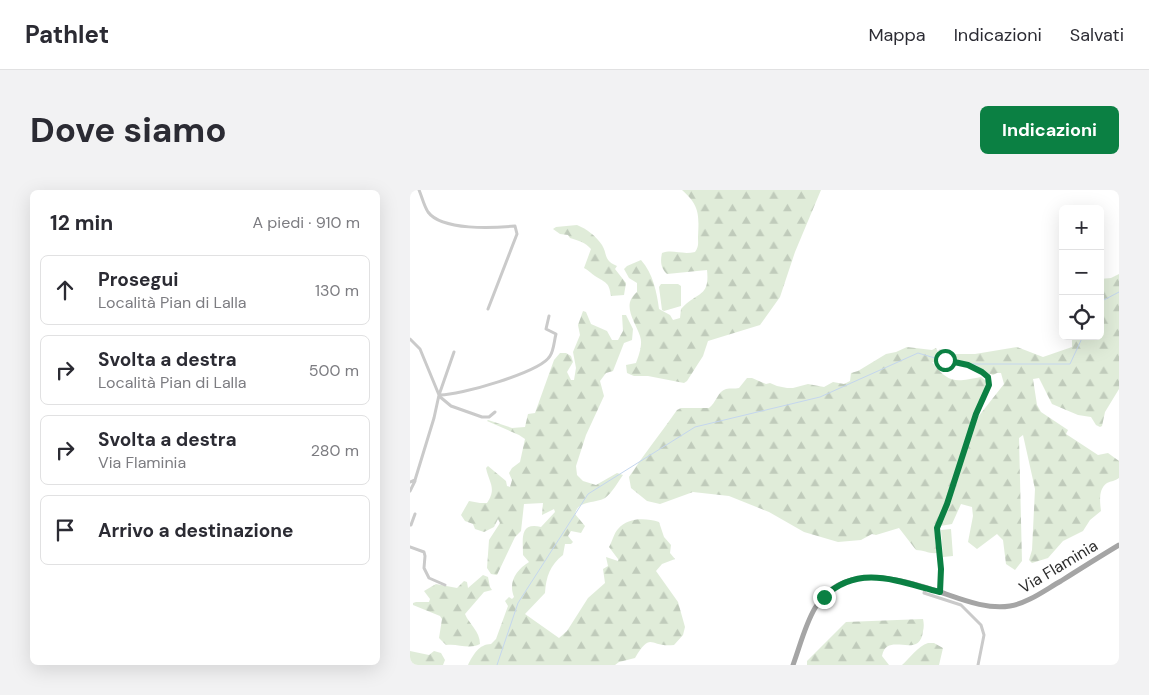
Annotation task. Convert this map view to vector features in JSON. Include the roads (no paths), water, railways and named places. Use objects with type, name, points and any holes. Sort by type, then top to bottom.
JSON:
[{"type":"main road","name":"Via Flaminia","points":[[793,665],[814,611],[824,597],[837,587],[856,579],[876,577],[893,579],[962,600],[1004,607],[1015,605],[1035,596],[1119,545]]},
{"type":"street","points":[[419,190],[429,213],[445,223],[472,226],[515,226],[517,234],[488,309]]},
{"type":"street","points":[[439,395],[454,395],[511,378],[546,361],[550,356],[556,334],[546,329],[549,316]]},
{"type":"street","points":[[411,341],[420,349],[439,395],[450,406],[482,417],[488,417],[495,412]]},
{"type":"street","points":[[940,351],[945,360],[968,365],[982,372],[988,377],[989,385],[976,414],[947,504],[937,528],[941,574],[940,592]]},
{"type":"street","points":[[410,491],[454,352]]},
{"type":"street","points":[[410,482],[415,480]]},
{"type":"street","points":[[410,525],[415,514]]},
{"type":"street","points":[[410,547],[424,552],[426,556],[424,568],[429,578],[446,584]]},
{"type":"street","points":[[925,589],[924,593],[963,606],[981,625],[984,637],[978,665]]},
{"type":"waterway","points":[[1104,300],[1119,292]]},
{"type":"waterway","points":[[968,364],[1070,364],[1081,340]]},
{"type":"waterway","points":[[497,665],[518,603],[588,494],[695,427],[820,397],[918,353],[945,361]]}]
